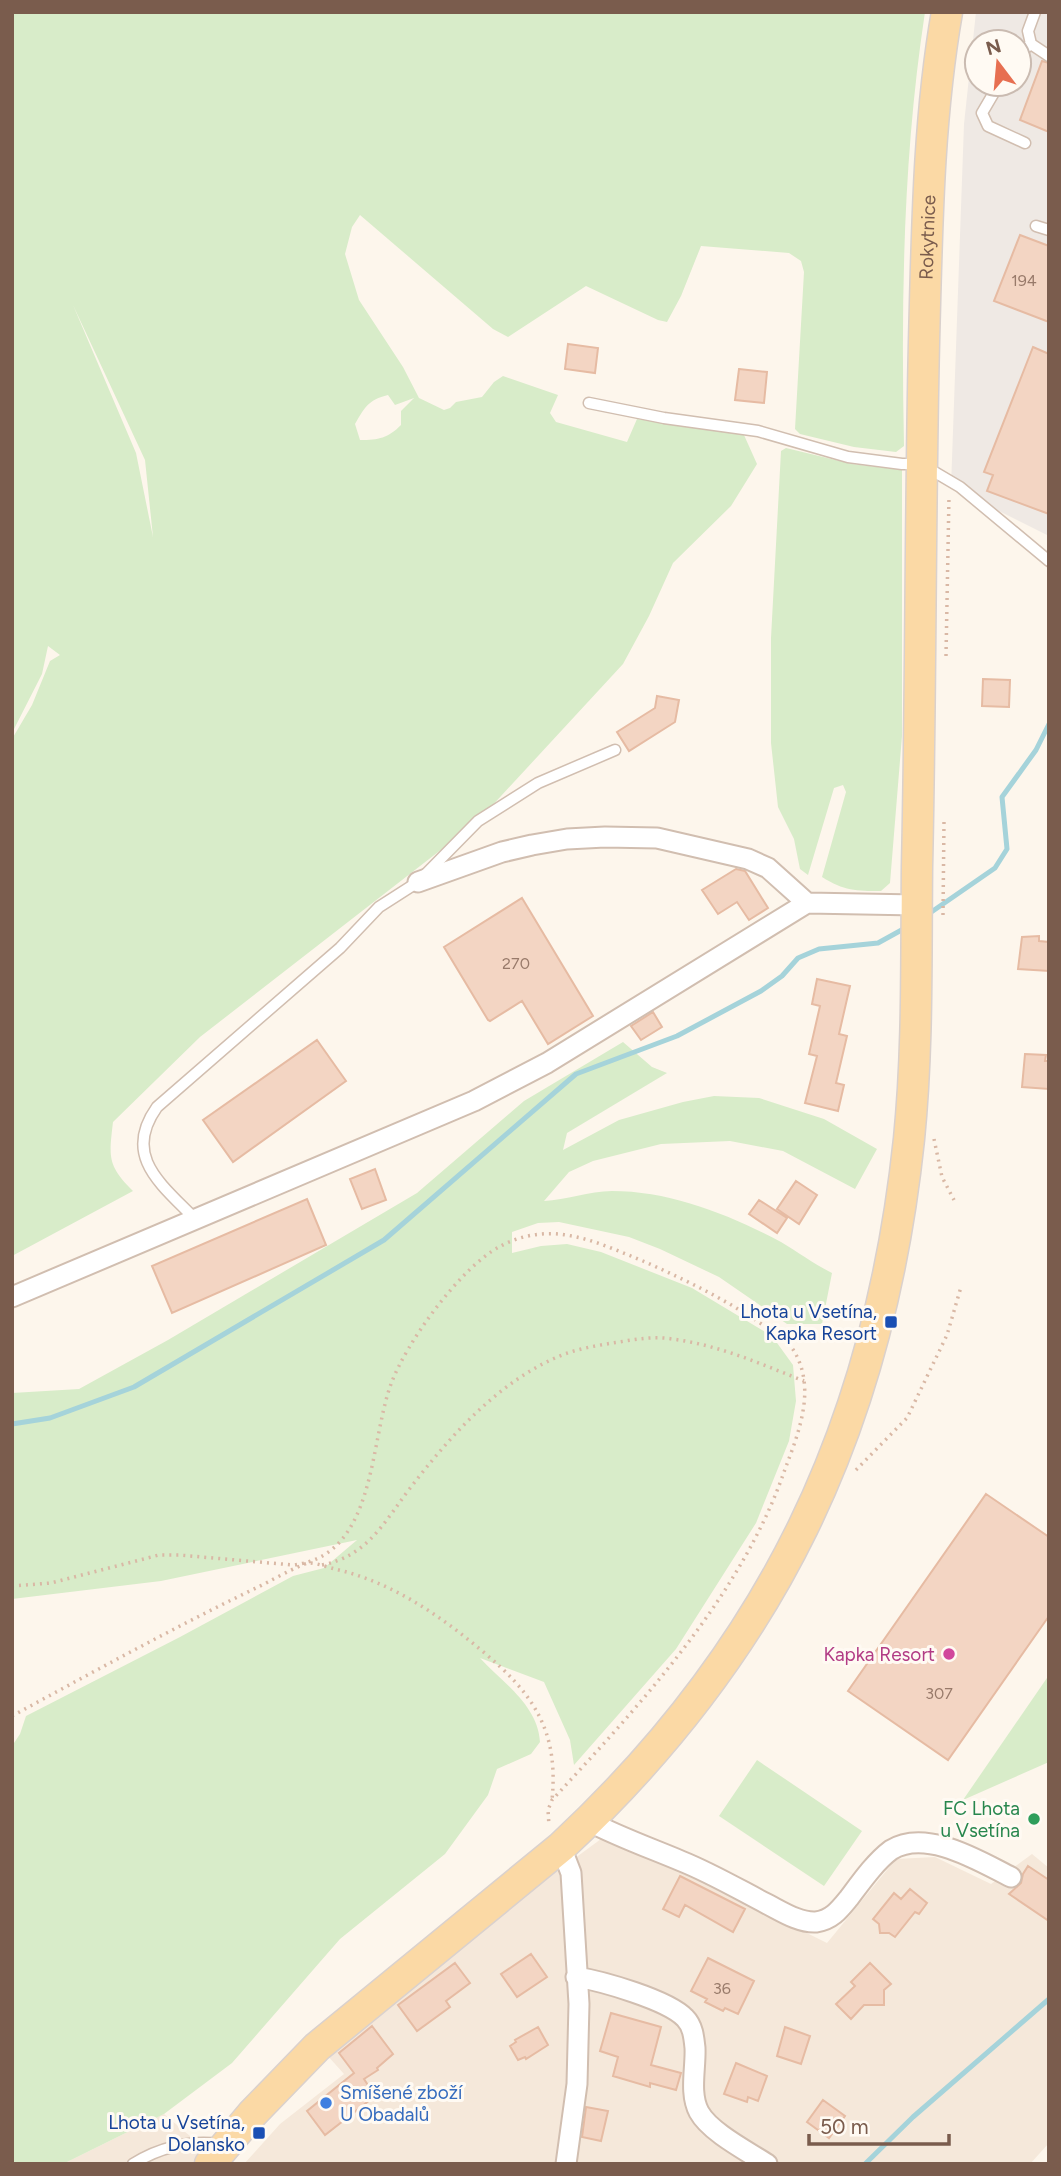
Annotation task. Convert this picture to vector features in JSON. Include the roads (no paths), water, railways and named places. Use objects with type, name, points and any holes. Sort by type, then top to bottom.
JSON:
[{"type":"main road","name":"Rokytnice","points":[[217,2154],[317,2047],[561,1847],[663,1742],[695,1703],[754,1618],[798,1539],[846,1426],[874,1338],[900,1212],[909,1137],[923,917],[922,464],[928,178],[938,72],[947,12]]},
{"type":"street","points":[[418,882],[502,852],[532,845],[605,836],[657,838],[748,859],[768,868],[807,903],[923,917]]},
{"type":"street","points":[[12,1297],[486,1095],[547,1063],[807,903]]},
{"type":"street","points":[[588,1821],[616,1836],[709,1873],[789,1916],[809,1922],[830,1918],[884,1856],[906,1844],[918,1842],[938,1845],[1011,1877]]},
{"type":"street","points":[[561,1847],[572,1873],[579,2004],[577,2084],[566,2164]]},
{"type":"street","points":[[576,1977],[599,1981],[672,2008],[688,2021],[693,2031],[695,2046],[694,2087],[700,2113],[728,2139],[767,2164]]},
{"type":"lane","points":[[1033,46],[1049,56]]},
{"type":"lane","points":[[991,98],[982,113],[988,126],[1025,142]]},
{"type":"lane","points":[[1036,226],[1049,230]]},
{"type":"lane","points":[[589,403],[664,418],[758,430],[848,457],[922,464],[960,486],[1049,561]]},
{"type":"lane","points":[[195,1219],[164,1187],[148,1164],[143,1150],[142,1137],[147,1121],[157,1107],[340,948],[379,907],[418,882],[478,821],[538,783],[615,750]]},
{"type":"lane","points":[[133,2164],[159,2150],[207,2142],[217,2154]]},
{"type":"waterway","points":[[927,915],[995,868],[1007,849],[1002,797],[1036,750],[1049,724]]},
{"type":"waterway","points":[[12,1424],[50,1418],[134,1387],[384,1240],[576,1074],[677,1036],[761,991],[782,976],[798,958],[819,949],[878,943],[907,927]]},
{"type":"waterway","points":[[865,2164],[913,2117],[1049,1999]]},
{"type":"place","name":"Lhota u Vsetína, Kapka Resort","points":[[891,1322]]},
{"type":"place","name":"Kapka Resort","points":[[949,1654]]},
{"type":"place","name":"FC Lhota u Vsetína","points":[[1034,1819]]},
{"type":"place","name":"Smíšené zboží U Obadalů","points":[[326,2103]]},
{"type":"place","name":"Lhota u Vsetína, Dolansko","points":[[259,2133]]}]
